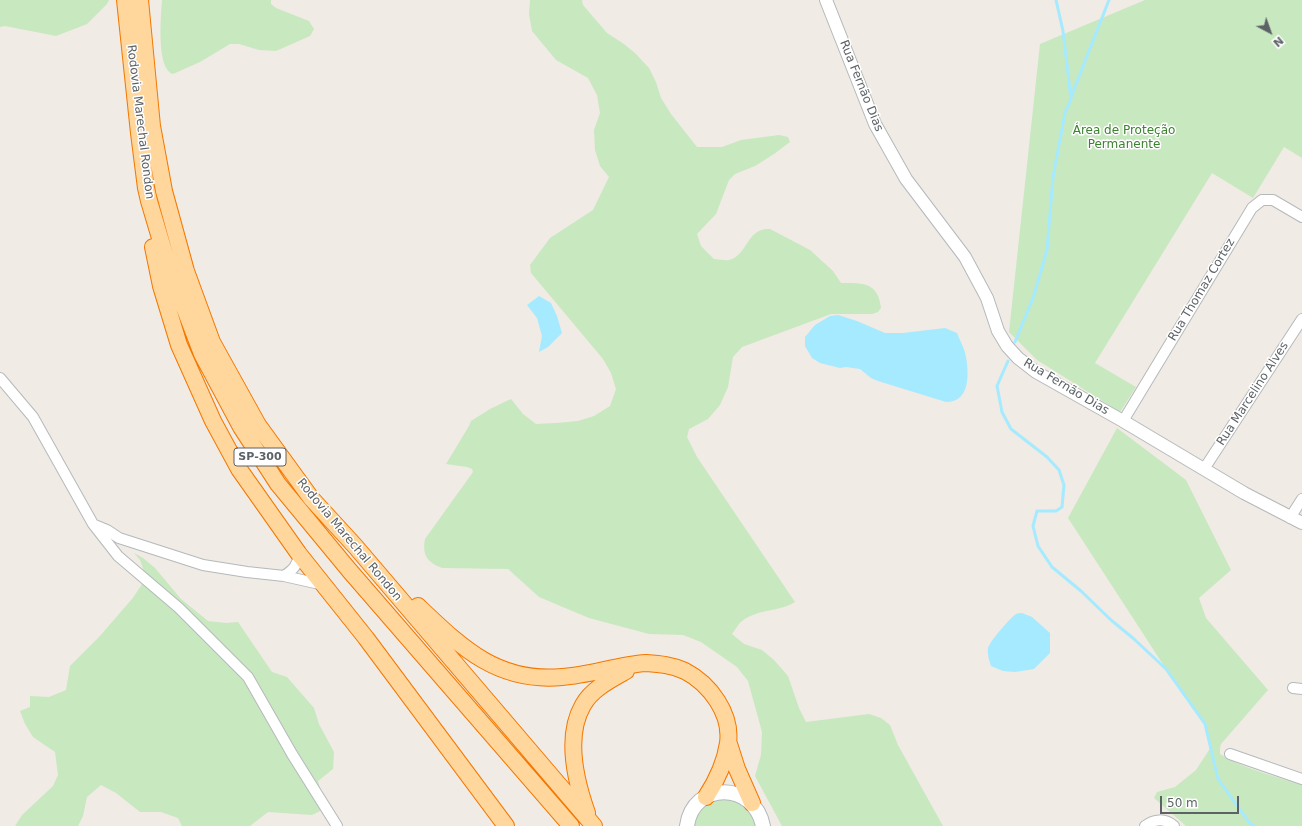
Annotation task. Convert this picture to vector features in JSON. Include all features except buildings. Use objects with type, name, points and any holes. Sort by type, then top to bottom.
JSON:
[{"type":"highway","name":"Rodovia Marechal Rondon","points":[[125,0],[146,188],[168,265],[202,354],[240,427],[278,484],[349,570],[571,826]]},
{"type":"highway","name":"Rodovia Marechal Rondon","points":[[140,0],[152,126],[164,191],[186,271],[212,342],[258,425],[311,498],[355,546],[592,823]]},
{"type":"highway","points":[[146,188],[151,235],[161,286],[179,345],[213,421],[239,469],[299,554],[366,638],[506,826]]},
{"type":"highway","points":[[355,546],[455,641],[480,659],[506,672],[537,678],[562,677],[639,664],[660,664],[673,667],[697,679],[718,702],[725,717],[728,729],[728,742],[724,761],[718,778],[706,797]]},
{"type":"highway","points":[[592,823],[577,781],[575,767],[574,739],[577,718],[583,705],[604,683],[639,664]]},
{"type":"highway","points":[[728,742],[737,769],[752,803]]},
{"type":"main road","points":[[687,826],[692,810],[698,803],[706,797],[718,792],[730,792],[742,796],[752,803],[759,813],[763,826]]},
{"type":"street","name":"Rua Fernão Dias","points":[[826,0],[875,124],[906,179],[965,257],[987,298],[998,331],[1007,346],[1018,358],[1036,372],[1123,421],[1244,493],[1302,523]]},
{"type":"street","name":"Rua Thomaz Cortez","points":[[1123,421],[1252,208],[1262,200],[1273,200],[1302,217]]},
{"type":"street","name":"Rua Marcelino Alves","points":[[1204,469],[1302,319]]},
{"type":"street","points":[[0,378],[33,417],[93,524],[118,556],[179,608],[248,677],[292,754],[337,826]]},
{"type":"street","points":[[1290,518],[1302,499]]},
{"type":"street","points":[[93,524],[107,530],[119,538],[203,565],[284,576],[324,585]]},
{"type":"street","points":[[284,576],[293,570],[297,565],[299,554]]},
{"type":"street","points":[[1230,754],[1302,779]]},
{"type":"street","points":[[1144,826],[1159,820],[1170,822],[1174,826]]},
{"type":"green space","points":[[0,0],[109,0],[107,4],[87,24],[56,36],[5,26],[0,27]]},
{"type":"green space","points":[[162,0],[271,0],[271,4],[276,8],[309,21],[314,29],[310,36],[276,51],[259,50],[239,44],[230,44],[200,62],[173,74],[168,70],[164,62],[162,52]]},
{"type":"green space","points":[[530,0],[582,0],[583,5],[607,33],[636,54],[649,68],[656,82],[661,98],[671,114],[697,147],[722,147],[741,140],[779,135],[788,137],[790,142],[774,154],[755,166],[735,174],[729,180],[716,214],[697,234],[701,246],[714,259],[729,260],[735,257],[757,232],[770,229],[810,250],[833,271],[841,283],[863,284],[873,289],[877,293],[881,308],[878,312],[872,314],[831,314],[742,347],[733,357],[728,387],[720,405],[708,419],[689,429],[687,437],[697,457],[795,602],[782,608],[761,612],[748,617],[738,625],[732,634],[744,644],[762,650],[774,660],[788,676],[799,708],[806,722],[869,714],[881,718],[890,725],[898,745],[943,826],[782,826],[755,776],[761,755],[762,732],[748,681],[737,667],[701,642],[683,635],[649,634],[589,618],[539,597],[508,569],[442,568],[429,560],[425,554],[425,539],[473,472],[472,469],[467,467],[446,464],[471,421],[490,409],[511,399],[523,414],[536,424],[578,421],[594,416],[610,406],[616,389],[611,373],[603,359],[531,273],[530,265],[550,238],[593,210],[609,177],[600,166],[595,150],[594,130],[600,113],[597,95],[588,78],[556,60],[532,31],[529,14]]},
{"type":"green space","name":"Área de Proteção Permanente","points":[[1145,0],[1302,0],[1302,158],[1284,147],[1253,198],[1212,173],[1095,363],[1136,387],[1120,412],[1037,360],[1009,332],[1040,44]]},
{"type":"green space","points":[[1117,428],[1186,480],[1231,570],[1199,598],[1206,618],[1268,690],[1221,744],[1220,754],[1249,768],[1302,785],[1302,826],[1186,826],[1154,798],[1157,792],[1175,787],[1196,770],[1211,747],[1205,724],[1166,669],[1068,518]]},
{"type":"green space","points":[[134,553],[155,568],[181,599],[208,621],[226,623],[238,622],[272,672],[287,677],[314,708],[319,724],[334,752],[333,769],[318,781],[324,802],[320,811],[312,815],[268,812],[250,826],[182,826],[178,818],[161,812],[140,812],[116,793],[101,785],[87,797],[83,816],[78,826],[15,826],[22,815],[53,786],[58,775],[55,752],[33,737],[25,724],[20,711],[30,707],[30,696],[49,697],[66,690],[70,666],[99,637],[132,599],[141,586],[145,574],[140,560]]},
{"type":"green space","points":[[729,798],[748,807],[757,826],[693,826],[698,814],[707,804],[718,799]]},
{"type":"water","points":[[539,296],[551,303],[562,333],[548,347],[539,352],[542,336],[537,318],[527,305]]},
{"type":"water","points":[[838,315],[885,333],[903,333],[945,328],[957,333],[965,351],[968,372],[964,393],[960,398],[954,401],[946,402],[878,381],[871,378],[860,369],[846,367],[840,368],[820,363],[812,358],[805,346],[805,337],[815,325],[830,316]]},
{"type":"water","points":[[1022,613],[1032,617],[1050,633],[1050,653],[1034,669],[1015,672],[1003,671],[991,666],[988,648],[992,640],[1013,616]]},
{"type":"waterway","points":[[1015,342],[1033,298],[1047,250],[1053,177],[1065,113],[1071,99],[1063,31],[1056,0]]},
{"type":"waterway","points":[[1071,97],[1109,0]]},
{"type":"waterway","points":[[1008,361],[997,386],[1002,412],[1011,429],[1047,457],[1059,470],[1064,485],[1062,507],[1056,511],[1037,511],[1033,526],[1038,546],[1052,567],[1081,591],[1166,669],[1205,724],[1218,779],[1248,821],[1254,826]]}]
